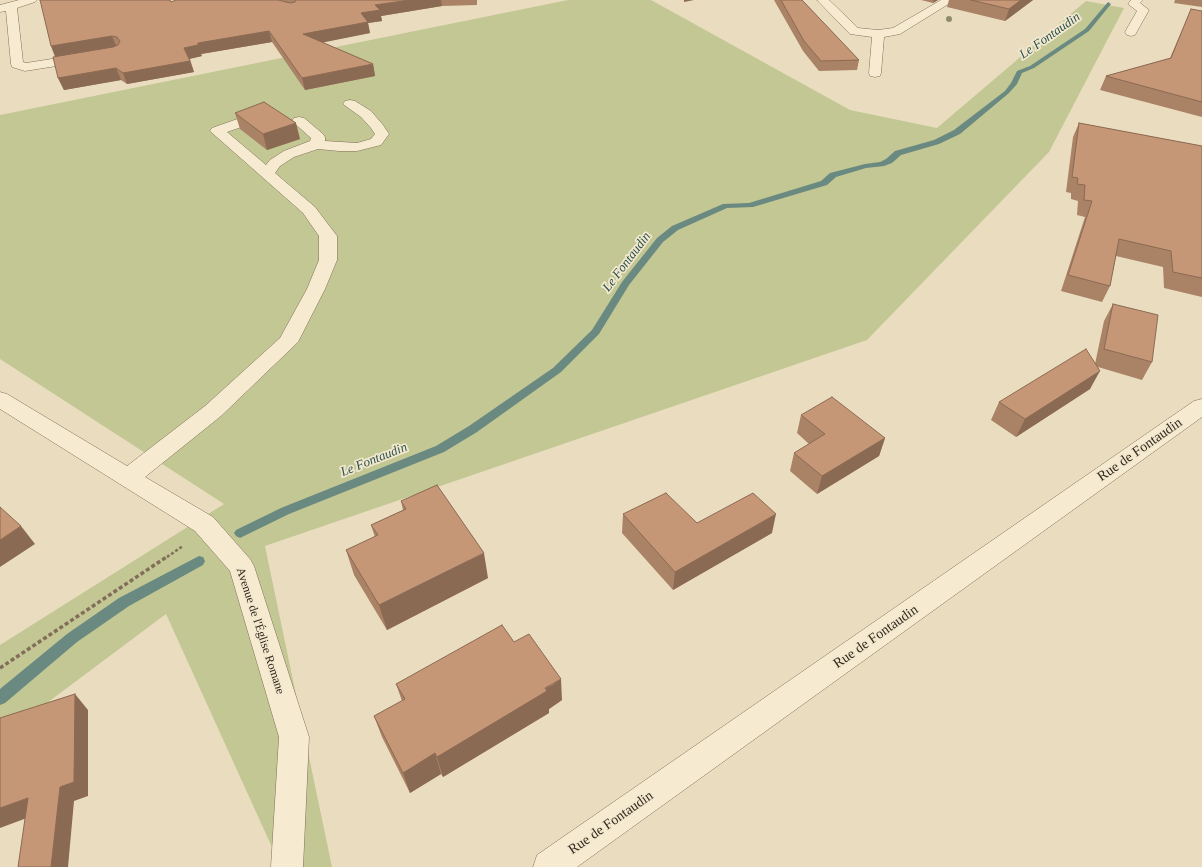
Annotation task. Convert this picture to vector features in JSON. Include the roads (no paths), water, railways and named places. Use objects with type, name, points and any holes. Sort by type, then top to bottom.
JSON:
[{"type":"street","points":[[30,0],[4,6],[16,64],[25,67],[94,57]]},
{"type":"street","points":[[823,0],[854,31],[878,34],[896,31],[949,0]]},
{"type":"street","points":[[1131,2],[1143,10],[1131,32]]},
{"type":"street","points":[[875,73],[878,34]]},
{"type":"street","points":[[267,174],[275,163],[289,154],[317,144],[339,147],[357,147],[376,142],[382,134],[376,125],[366,114],[350,104]]},
{"type":"street","points":[[128,478],[213,412],[288,342],[316,289],[328,260],[328,236],[309,210],[217,131],[248,120]]},
{"type":"street","points":[[299,121],[318,137],[317,144]]},
{"type":"street","name":"Avenue de l'Église Romane","points":[[0,399],[204,524],[241,566],[294,736],[287,867]]},
{"type":"street","name":"Rue de Fontaudin","points":[[550,867],[1201,408]]},
{"type":"waterway","name":"Le Fontaudin","points":[[240,533],[285,511],[440,449],[473,429],[557,370],[596,332],[625,284],[660,240],[675,228],[726,206],[750,205],[824,183],[833,175],[865,166],[881,164],[889,161],[898,153],[936,142],[957,132],[1007,92],[1014,84],[1019,72],[1032,67],[1087,30],[1108,4]]},
{"type":"waterway","points":[[0,698],[72,638],[124,602],[199,561]]}]
